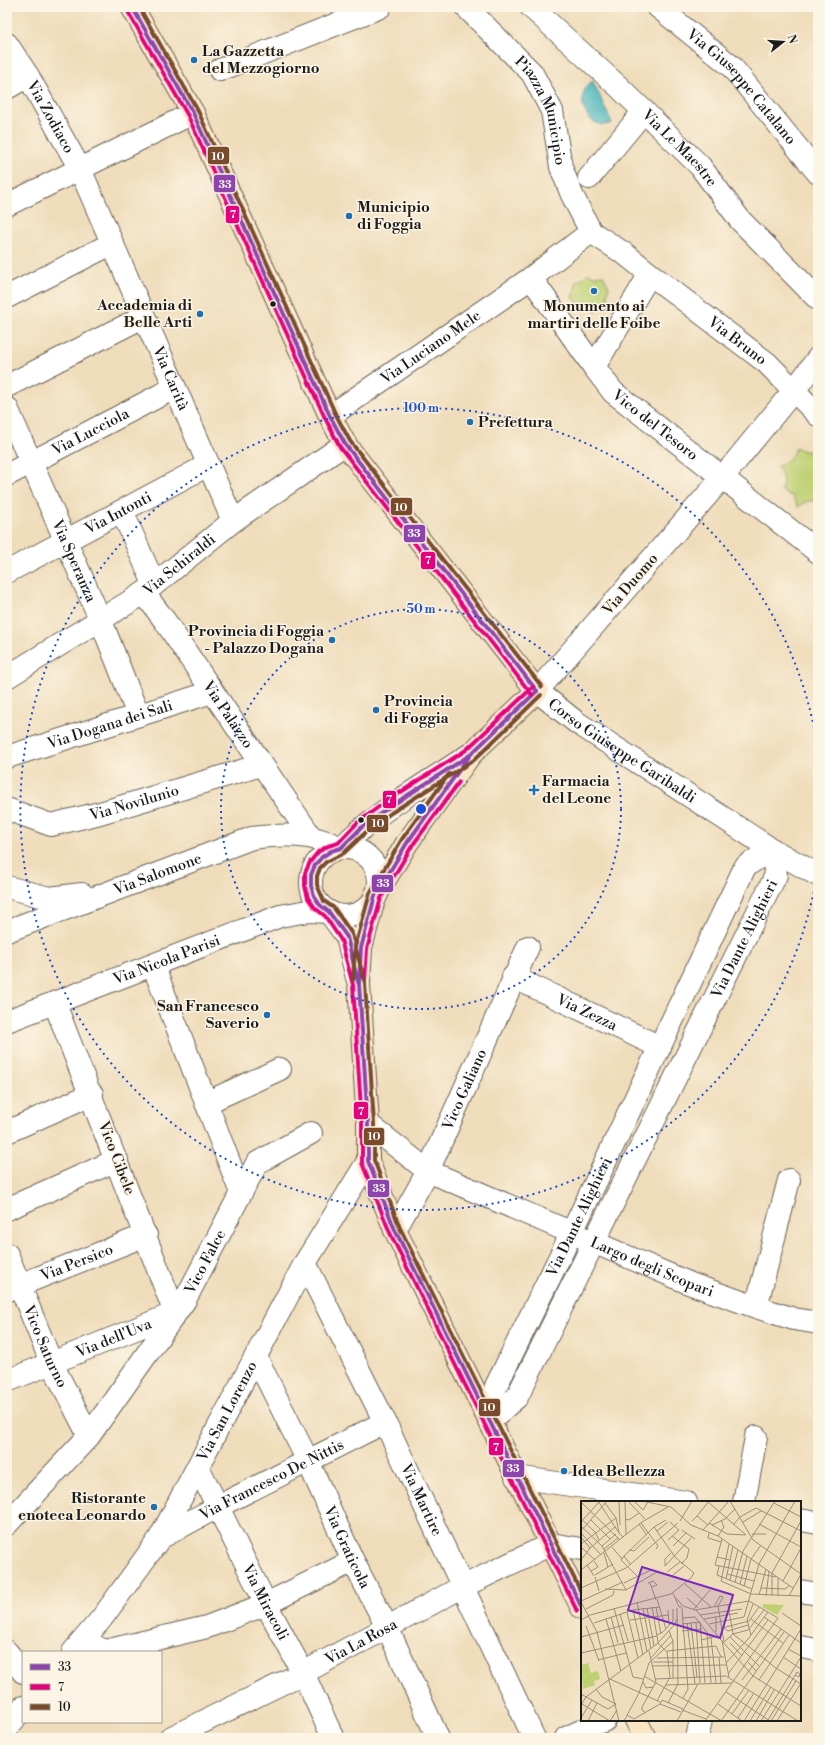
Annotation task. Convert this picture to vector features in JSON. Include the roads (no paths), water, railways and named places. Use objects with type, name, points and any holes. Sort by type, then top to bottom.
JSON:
[{"type":"street","name":"Corso Giuseppe Garibaldi","points":[[132,7],[193,113],[330,416],[345,444],[537,691],[576,722],[771,849],[818,875]]},
{"type":"street","points":[[220,70],[380,7]]},
{"type":"street","name":"Piazza Municipio","points":[[466,7],[532,73],[552,110],[561,167],[572,195],[592,232]]},
{"type":"street","name":"Via Le Maestre","points":[[531,7],[644,111],[700,166],[740,220],[818,299]]},
{"type":"street","name":"Via Giuseppe Catalano","points":[[658,7],[731,66],[818,173]]},
{"type":"street","name":"Via Zodiaco","points":[[7,44],[28,76],[80,169],[90,192]]},
{"type":"street","points":[[7,88],[28,76]]},
{"type":"street","points":[[589,178],[644,111]]},
{"type":"street","points":[[7,205],[193,113]]},
{"type":"street","name":"Via Carità","points":[[90,192],[111,244],[233,521]]},
{"type":"street","name":"Via Luciano Mele","points":[[330,416],[531,278],[592,232]]},
{"type":"street","name":"Via Bruno","points":[[592,232],[625,254],[767,363],[818,415]]},
{"type":"street","points":[[7,297],[111,244]]},
{"type":"street","points":[[594,367],[650,274]]},
{"type":"street","name":"Vico del Tesoro","points":[[531,278],[613,392],[723,476],[818,552]]},
{"type":"street","points":[[7,386],[143,317]]},
{"type":"street","points":[[794,389],[818,358]]},
{"type":"street","name":"Via Lucciola","points":[[7,476],[174,388]]},
{"type":"street","name":"Via Duomo","points":[[537,691],[723,476],[794,389]]},
{"type":"street","name":"Via Speranza","points":[[7,408],[101,620],[138,715]]},
{"type":"street","name":"Via Schiraldi","points":[[7,677],[149,589],[233,521],[345,444]]},
{"type":"street","name":"Via Intonti","points":[[7,572],[66,542],[208,465]]},
{"type":"street","name":"Via Palazzo","points":[[122,511],[149,589],[165,621],[311,837]]},
{"type":"street","points":[[537,691],[470,755],[407,843],[375,896],[369,905],[355,913],[339,915],[329,912],[320,906],[314,896],[311,886],[311,875],[315,865],[322,857],[331,851],[341,848],[351,848],[369,858],[378,876],[375,896],[362,948],[359,984],[368,1124],[368,1161],[395,1230],[581,1606]]},
{"type":"street","name":"Via Dogana dei Sali","points":[[7,757],[212,692]]},
{"type":"street","points":[[341,848],[361,828],[388,808],[470,755]]},
{"type":"street","name":"Via Novilunio","points":[[7,809],[51,825],[100,813],[261,765]]},
{"type":"street","name":"Via Salomone","points":[[7,931],[252,838],[280,834],[311,837],[328,841],[341,848]]},
{"type":"street","name":"Via Dante Alighieri","points":[[771,849],[776,875],[595,1243],[517,1397],[490,1420],[496,1386],[572,1232],[745,866],[771,849]]},
{"type":"street","points":[[7,887],[49,898],[113,890]]},
{"type":"street","name":"Via Nicola Parisi","points":[[7,1021],[55,1004],[280,916],[308,911],[329,912]]},
{"type":"street","points":[[329,912],[347,937],[359,984]]},
{"type":"street","name":"Vico Galiano","points":[[395,1230],[428,1172],[528,946]]},
{"type":"street","points":[[153,965],[241,1193]]},
{"type":"street","name":"Via Zezza","points":[[513,977],[660,1047]]},
{"type":"street","name":"Vico Cibele","points":[[55,1004],[92,1094],[175,1313]]},
{"type":"street","points":[[206,1103],[280,1069]]},
{"type":"street","points":[[7,1132],[92,1094]]},
{"type":"street","name":"Largo degli Scopari","points":[[368,1124],[428,1172],[572,1232],[691,1284],[794,1319],[818,1323]]},
{"type":"street","name":"Vico Falce","points":[[9,1516],[89,1436],[185,1300],[257,1163],[312,1133]]},
{"type":"street","points":[[7,1209],[117,1160]]},
{"type":"street","name":"Via San Lorenzo","points":[[78,1646],[160,1538],[305,1263],[368,1161]]},
{"type":"street","points":[[756,1307],[789,1180]]},
{"type":"street","name":"Via Persico","points":[[13,1288],[146,1235]]},
{"type":"street","name":"Vico Saturno","points":[[7,1254],[13,1288],[89,1436]]},
{"type":"street","name":"Via Martire","points":[[305,1263],[385,1422],[534,1738]]},
{"type":"street","name":"Via dell'Uva","points":[[7,1381],[175,1313]]},
{"type":"street","name":"Via Graticola","points":[[256,1357],[308,1461],[353,1561],[387,1627],[438,1738]]},
{"type":"street","name":"Via Francesco De Nittis","points":[[160,1538],[219,1506],[385,1422]]},
{"type":"street","points":[[744,1501],[756,1437]]},
{"type":"street","name":"Via Miracoli","points":[[198,1467],[219,1506],[266,1604],[303,1673],[333,1738]]},
{"type":"street","points":[[516,1477],[679,1501]]},
{"type":"street","points":[[801,1520],[818,1522]]},
{"type":"street","points":[[551,1544],[581,1549]]},
{"type":"street","name":"Via La Rosa","points":[[170,1738],[196,1732],[462,1587],[551,1544]]},
{"type":"street","points":[[78,1646],[105,1651],[207,1628],[266,1604],[353,1561]]},
{"type":"street","points":[[801,1591],[818,1594]]},
{"type":"street","points":[[801,1647],[818,1650]]},
{"type":"street","points":[[7,1652],[22,1671]]},
{"type":"street","points":[[7,1729],[22,1708]]},
{"type":"street","points":[[566,1738],[603,1721]]},
{"type":"street","points":[[636,1721],[645,1738]]},
{"type":"street","points":[[697,1738],[701,1721]]},
{"type":"water","points":[[593,81],[612,123],[603,125],[596,123],[589,118],[585,111],[583,95],[586,87]]},
{"type":"place","name":"La Gazzetta del Mezzogiorno","points":[[194,60]]},
{"type":"place","name":"Municipio di Foggia","points":[[349,216]]},
{"type":"place","name":"Monumento ai martiri delle Foibe","points":[[594,291]]},
{"type":"place","name":"Accademia di Belle Arti","points":[[200,314]]},
{"type":"place","name":"Prefettura","points":[[470,422]]},
{"type":"place","name":"Provincia di Foggia - Palazzo Dogana","points":[[332,640]]},
{"type":"place","name":"Provincia di Foggia","points":[[376,710]]},
{"type":"place","name":"Farmacia del Leone","points":[[534,790]]},
{"type":"place","name":"San Francesco Saverio","points":[[267,1015]]},
{"type":"place","name":"Idea Bellezza","points":[[564,1471]]},
{"type":"place","name":"Ristorante enoteca Leonardo","points":[[154,1507]]}]
